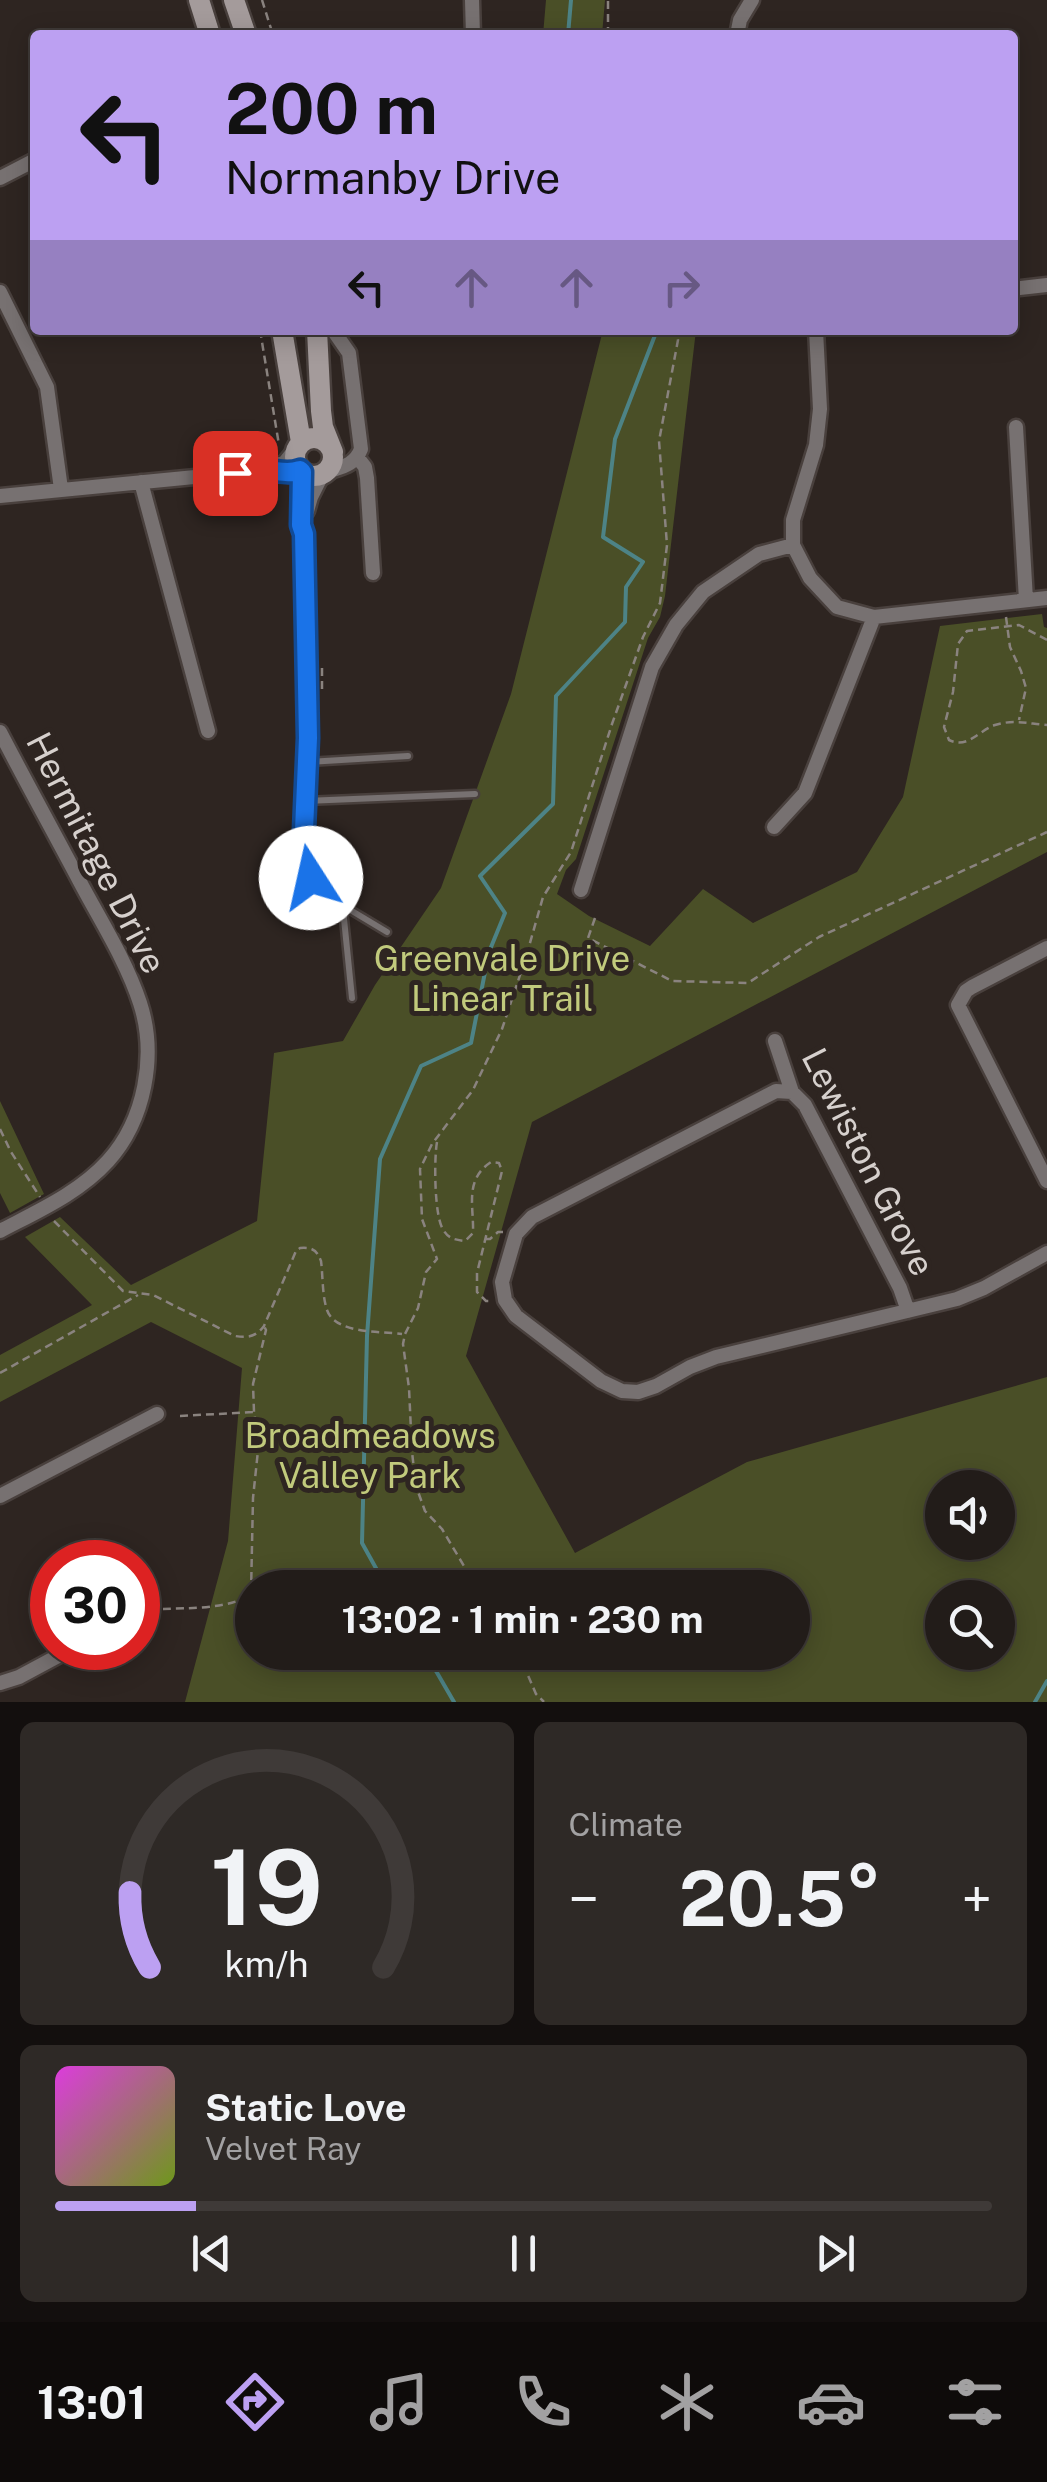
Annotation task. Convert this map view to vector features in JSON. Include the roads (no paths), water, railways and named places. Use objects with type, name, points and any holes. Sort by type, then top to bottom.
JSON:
[{"type":"street","points":[[200,0],[209,30]]},
{"type":"street","points":[[234,0],[244,30]]},
{"type":"street","points":[[472,0],[473,30]]},
{"type":"street","points":[[738,30],[752,0]]},
{"type":"street","points":[[0,178],[30,163]]},
{"type":"street","points":[[1018,287],[1047,284]]},
{"type":"street","points":[[0,292],[47,388],[61,490]]},
{"type":"street","points":[[283,335],[300,444],[295,458],[315,468]]},
{"type":"street","points":[[316,883],[303,853],[307,762],[304,534],[324,427],[319,399],[318,335]]},
{"type":"street","points":[[336,335],[349,354],[361,449],[358,458]]},
{"type":"street","points":[[816,335],[820,409],[816,445],[793,520],[793,546],[810,578],[837,608],[874,617],[1047,598]]},
{"type":"street","points":[[1016,426],[1026,600]]},
{"type":"street","points":[[300,444],[317,438],[327,442],[315,468]]},
{"type":"street","points":[[0,496],[266,470],[295,473],[358,458]]},
{"type":"street","points":[[358,458],[368,478],[375,580]]},
{"type":"street","points":[[140,482],[208,731]]},
{"type":"street","points":[[582,890],[652,667],[676,625],[703,592],[758,554],[793,546]]},
{"type":"street","points":[[774,827],[805,793],[874,617]]},
{"type":"street","name":"Hermitage Drive","points":[[0,732],[122,960],[141,1005],[148,1054],[141,1102],[110,1159],[84,1184],[0,1231]]},
{"type":"street","points":[[1047,948],[972,986],[958,1006],[1047,1181]]},
{"type":"street","name":"Lewiston Grove","points":[[775,1041],[792,1092],[806,1105],[900,1288],[908,1311]]},
{"type":"street","points":[[792,1092],[776,1091],[532,1218],[516,1234],[502,1282],[505,1300],[516,1316],[601,1382],[622,1391],[638,1392],[716,1357],[956,1299],[1047,1253]]},
{"type":"street","points":[[0,1496],[156,1414]]},
{"type":"street","points":[[0,1682],[32,1670]]},
{"type":"lane","points":[[307,762],[408,756]]},
{"type":"lane","points":[[304,801],[475,794]]},
{"type":"lane","points":[[316,883],[338,902],[387,932]]},
{"type":"lane","points":[[338,902],[344,921],[352,998]]},
{"type":"waterway","points":[[568,30],[571,0]]},
{"type":"waterway","points":[[377,1570],[362,1543],[367,1336],[380,1159],[421,1066],[471,1043],[489,952],[505,913],[480,876],[553,804],[556,696],[625,622],[626,587],[643,562],[603,537],[615,439],[655,335]]},
{"type":"waterway","points":[[435,1670],[454,1702]]},
{"type":"waterway","points":[[1035,1702],[1047,1681]]},
{"type":"park label","name":"Greenvale Drive Linear Trail","points":[[502,979]]},
{"type":"park label","name":"Broadmeadows Valley Park","points":[[370,1456]]}]
